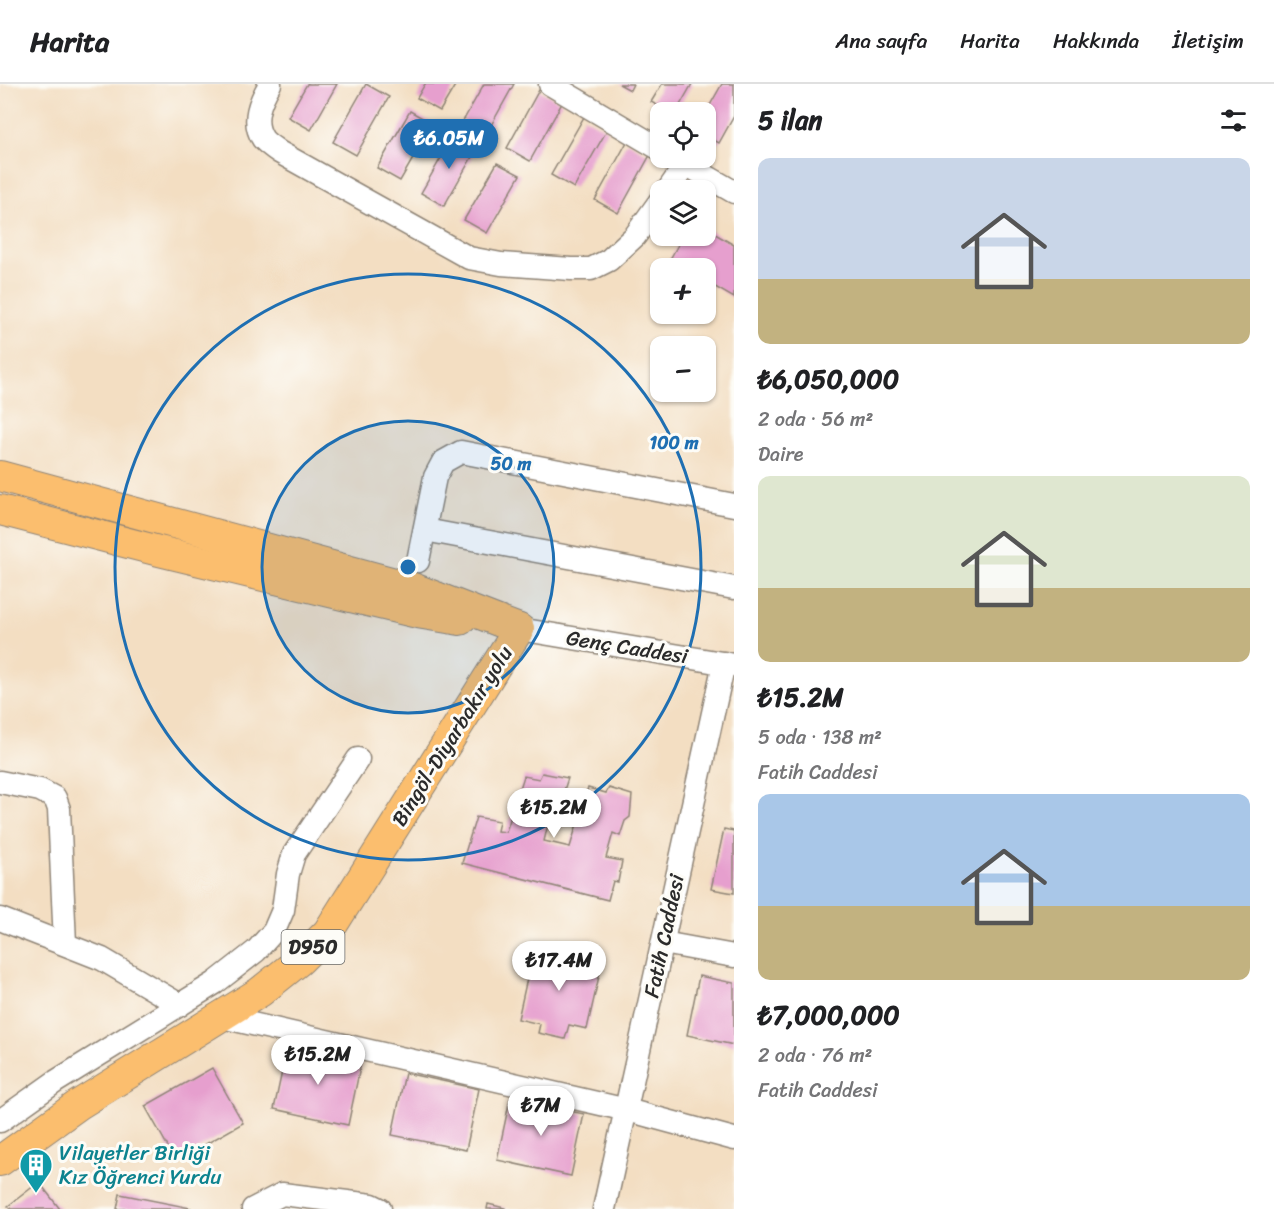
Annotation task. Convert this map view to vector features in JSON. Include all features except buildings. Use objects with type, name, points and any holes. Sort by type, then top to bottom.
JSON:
[{"type":"main road","name":"Bingöl-Diyarbakır yolu","points":[[0,476],[413,588],[519,629],[328,932],[300,960],[268,986],[222,1017],[78,1105],[0,1161]]},
{"type":"main road","points":[[0,510],[417,613],[519,629]]},
{"type":"street","points":[[270,84],[262,96],[257,116],[258,127],[264,140],[279,152],[469,258],[501,264],[571,269],[591,268],[609,260],[635,236],[650,215]]},
{"type":"street","points":[[550,84],[650,142]]},
{"type":"street","points":[[693,168],[734,192]]},
{"type":"street","points":[[418,561],[435,477],[443,462],[461,452],[734,505]]},
{"type":"street","points":[[424,530],[734,588]]},
{"type":"street","name":"Genç Caddesi","points":[[519,629],[729,664]]},
{"type":"street","name":"Fatih Caddesi","points":[[604,1209],[663,943],[729,664]]},
{"type":"street","points":[[0,1121],[55,1082],[215,983],[256,951],[274,932],[283,910],[288,874],[294,854],[358,759]]},
{"type":"street","points":[[0,782],[40,790],[55,798],[59,808],[65,945]]},
{"type":"street","points":[[0,919],[102,959],[180,1005]]},
{"type":"street","points":[[663,943],[734,956]]},
{"type":"street","points":[[222,1017],[627,1110],[734,1139]]},
{"type":"street","points":[[253,1209],[282,1194],[372,1205],[380,1209]]},
{"type":"place","name":"Vilayetler Birliği Kız Öğrenci Yurdu","points":[[36,1194]]}]
